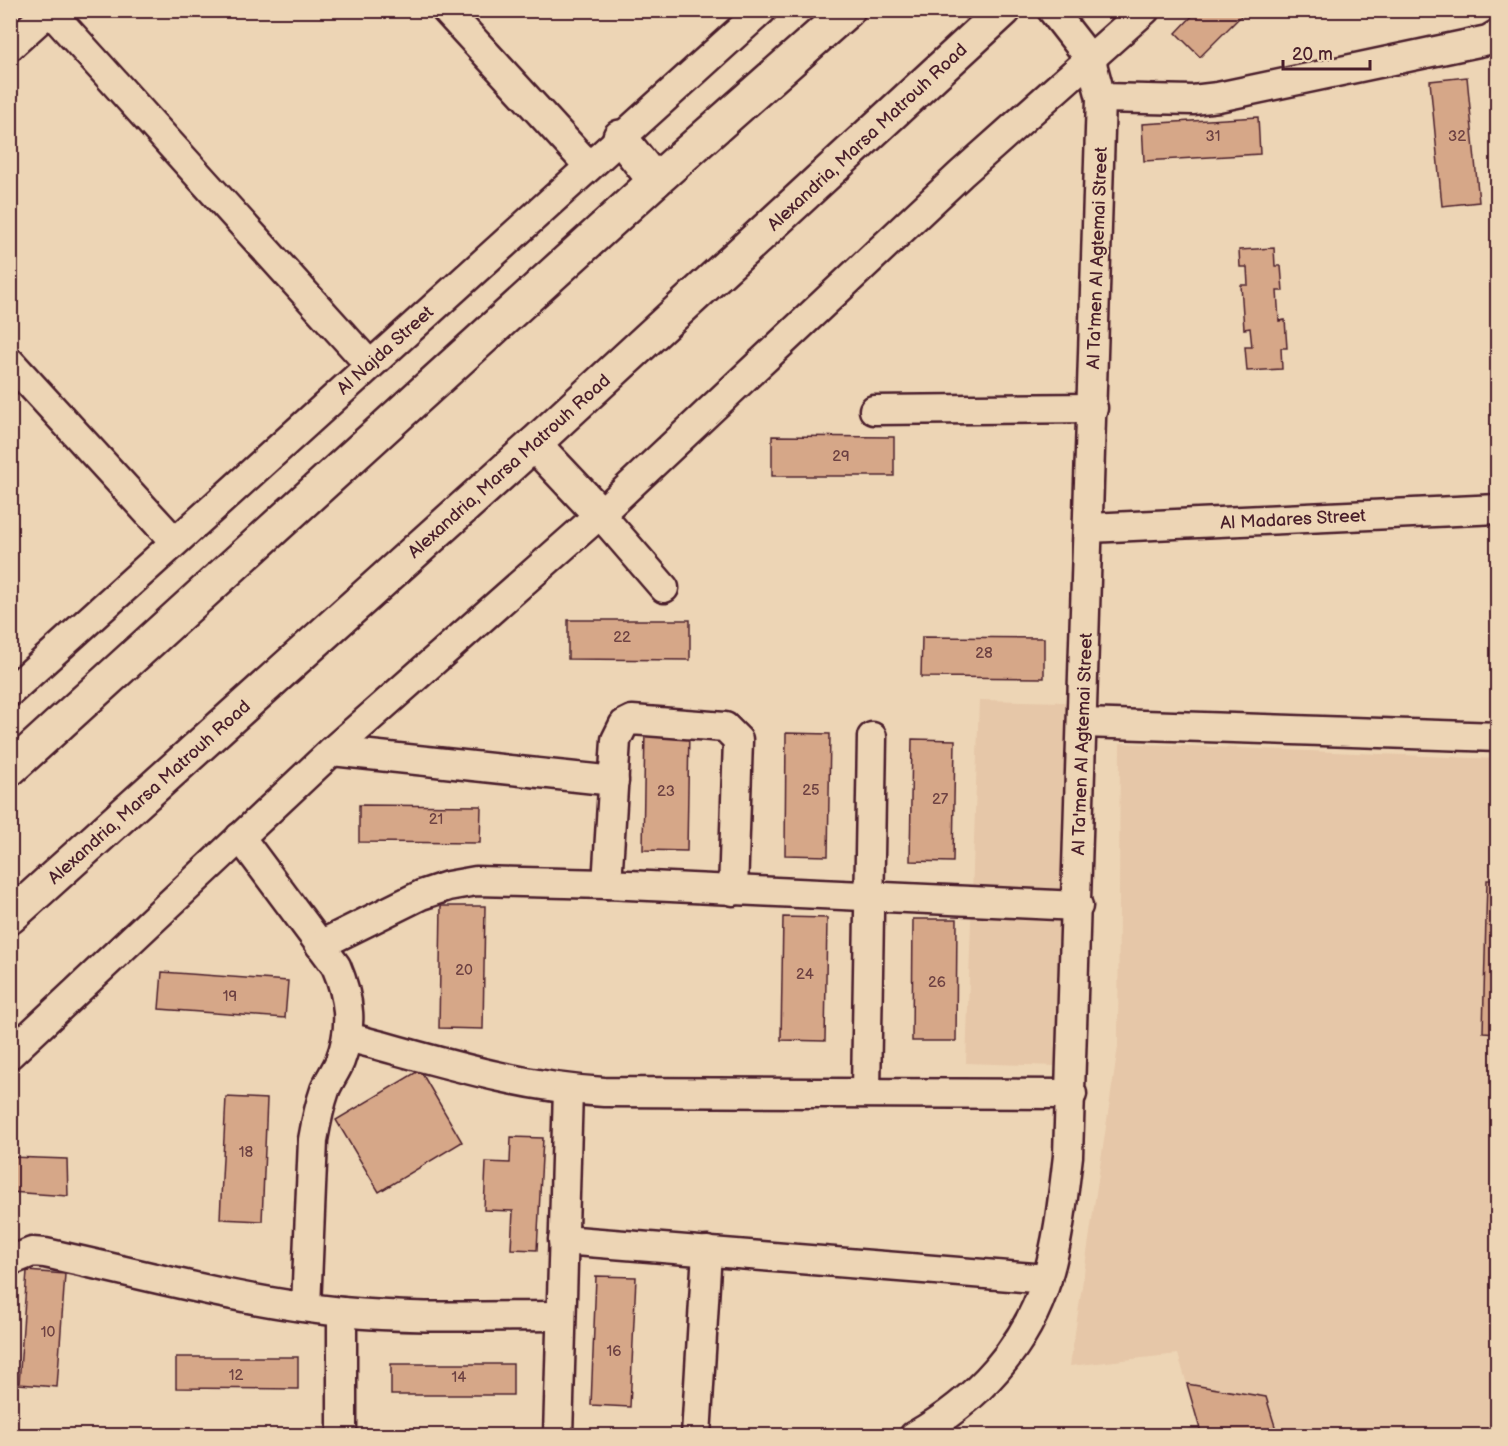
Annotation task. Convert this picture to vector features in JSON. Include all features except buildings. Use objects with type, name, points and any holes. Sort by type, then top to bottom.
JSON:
[{"type":"main road","points":[[10,768],[655,181],[848,10]]},
{"type":"main road","name":"Alexandria, Marsa Matrouh Road","points":[[10,917],[534,444],[1004,10]]},
{"type":"main road","points":[[620,136],[655,181]]},
{"type":"main road","points":[[534,444],[600,514]]},
{"type":"street","points":[[446,10],[588,165]]},
{"type":"street","name":"Al Najda Street","points":[[10,692],[588,165],[762,10]]},
{"type":"street","name":"Al Ta'men Al Agtemai Street","points":[[926,1432],[970,1398],[1003,1363],[1029,1323],[1047,1279],[1060,1218],[1068,1156],[1078,906],[1101,98],[1091,60],[1052,10]]},
{"type":"street","points":[[10,1054],[332,751],[600,514],[961,174],[1145,10]]},
{"type":"street","points":[[10,46],[50,11],[369,364]]},
{"type":"street","points":[[1101,98],[1185,100],[1218,97],[1488,40],[1497,34]]},
{"type":"street","points":[[10,362],[174,541]]},
{"type":"street","points":[[874,410],[1093,408]]},
{"type":"street","name":"Al Madares Street","points":[[1089,528],[1497,509]]},
{"type":"street","points":[[600,514],[664,588]]},
{"type":"street","points":[[607,884],[619,731],[632,720],[725,728],[732,732],[739,749],[733,891]]},
{"type":"street","points":[[1083,723],[1497,737]]},
{"type":"street","points":[[866,1091],[872,737]]},
{"type":"street","points":[[332,751],[614,781]]},
{"type":"street","points":[[240,837],[336,966],[345,988],[350,1012],[348,1037],[317,1113],[313,1140],[306,1307]]},
{"type":"street","points":[[320,945],[421,896],[448,886],[476,881],[607,884],[1078,906]]},
{"type":"street","points":[[348,1037],[498,1077],[568,1090],[1072,1094]]},
{"type":"street","points":[[558,1436],[568,1090]]},
{"type":"street","points":[[563,1240],[1047,1279]]},
{"type":"street","points":[[696,1436],[707,1251]]},
{"type":"street","points":[[10,1261],[32,1252],[45,1253],[306,1307],[342,1312],[384,1315],[561,1316]]},
{"type":"street","points":[[342,1312],[342,1436]]},
{"type":"shaded area","points":[[979,700],[1066,702],[1059,1066],[966,1063]]},
{"type":"shaded area","points":[[1120,743],[1497,759],[1497,1435],[1202,1435],[1178,1354],[1070,1366],[1118,1047]]}]
